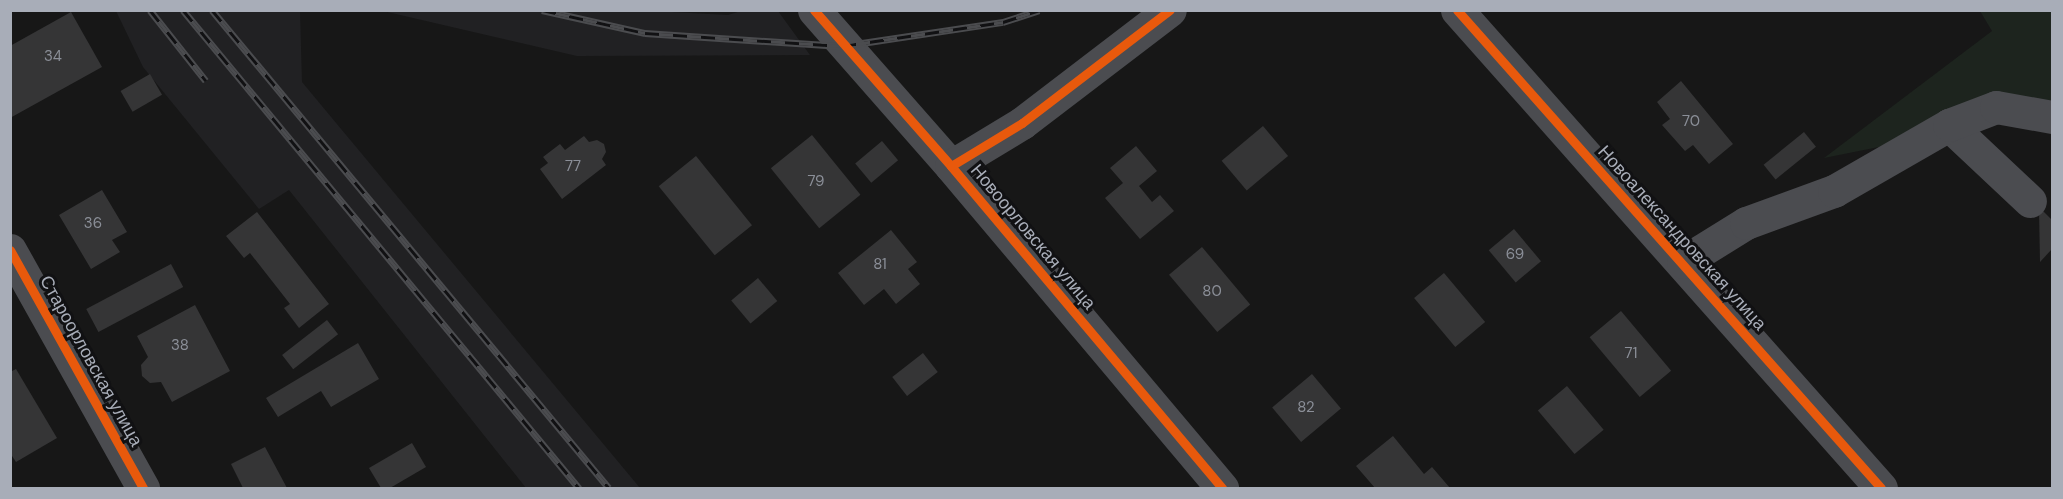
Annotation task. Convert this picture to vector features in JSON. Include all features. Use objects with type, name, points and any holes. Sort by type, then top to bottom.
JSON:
[{"type":"street","name":"Новоорловская улица","points":[[814,10],[951,166],[1222,489]]},
{"type":"street","points":[[951,166],[1022,123],[1170,10]]},
{"type":"street","name":"Новоалександровская улица","points":[[1457,10],[1683,262],[1881,489]]},
{"type":"street","points":[[1683,262],[1746,223],[1834,191],[1949,125],[1996,107],[2052,117]]},
{"type":"street","points":[[1949,125],[2030,201]]},
{"type":"street","name":"Староорловская улица","points":[[10,250],[143,489]]},
{"type":"shaded area","points":[[634,10],[728,15],[741,11],[778,11],[810,55],[577,56],[383,11]]},
{"type":"shaded area","points":[[116,11],[300,11],[302,82],[640,488],[526,488],[289,190],[259,209],[143,67]]},
{"type":"shaded area","points":[[1980,11],[2052,11],[2052,112],[1824,158],[1992,31]]},
{"type":"building","points":[[71,12],[102,67],[10,118],[10,46]]},
{"type":"building","points":[[150,74],[162,95],[133,112],[121,91]]},
{"type":"building","points":[[1681,81],[1733,144],[1709,164],[1693,145],[1685,151],[1662,125],[1670,119],[1657,102]]},
{"type":"building","points":[[1263,126],[1288,156],[1247,191],[1222,161]]},
{"type":"building","points":[[1804,132],[1816,147],[1776,179],[1764,165]]},
{"type":"building","points":[[812,135],[860,195],[819,228],[771,168]]},
{"type":"building","points":[[584,136],[589,142],[597,140],[604,144],[606,152],[602,159],[606,165],[562,199],[540,169],[548,163],[543,157],[560,144],[565,150]]},
{"type":"building","points":[[882,141],[898,160],[871,183],[855,163]]},
{"type":"building","points":[[1136,146],[1157,171],[1139,186],[1152,202],[1160,195],[1174,211],[1140,239],[1105,198],[1123,183],[1110,168]]},
{"type":"building","points":[[696,156],[752,225],[715,255],[659,186]]},
{"type":"building","points":[[102,190],[127,232],[112,240],[120,252],[91,269],[59,215]]},
{"type":"building","points":[[2039,207],[2052,220],[2052,249],[2040,262]]},
{"type":"building","points":[[257,212],[329,304],[299,328],[284,308],[290,304],[250,253],[244,258],[226,236]]},
{"type":"building","points":[[1514,229],[1541,261],[1516,282],[1489,250]]},
{"type":"building","points":[[891,230],[917,262],[908,269],[920,284],[896,304],[884,289],[864,305],[838,273]]},
{"type":"building","points":[[1202,247],[1250,304],[1217,332],[1169,275]]},
{"type":"building","points":[[171,264],[183,287],[98,332],[86,309]]},
{"type":"building","points":[[1444,273],[1485,322],[1455,347],[1414,298]]},
{"type":"building","points":[[758,278],[777,301],[750,323],[731,300]]},
{"type":"building","points":[[195,305],[230,371],[172,402],[161,382],[150,383],[142,376],[141,365],[148,357],[137,336]]},
{"type":"building","points":[[1621,311],[1671,371],[1640,397],[1590,337]]},
{"type":"building","points":[[327,320],[338,334],[293,369],[282,355]]},
{"type":"building","points":[[358,343],[379,379],[331,407],[321,391],[278,417],[266,398]]},
{"type":"building","points":[[923,353],[938,372],[907,396],[892,377]]},
{"type":"building","points":[[16,369],[57,438],[16,462],[10,453],[10,372]]},
{"type":"building","points":[[1312,374],[1341,408],[1301,442],[1272,407]]},
{"type":"building","points":[[1567,386],[1604,430],[1575,454],[1538,410]]},
{"type":"building","points":[[1393,436],[1424,474],[1432,467],[1450,488],[1375,488],[1356,466]]},
{"type":"building","points":[[412,443],[426,467],[390,488],[381,488],[369,468]]},
{"type":"building","points":[[265,447],[287,488],[243,488],[231,464]]},
{"type":"railway","points":[[150,10],[206,81]]},
{"type":"railway","points":[[183,10],[579,488]]},
{"type":"railway","points":[[212,10],[609,488]]},
{"type":"railway","points":[[542,10],[645,33],[842,46],[1003,22],[1039,10]]},
{"type":"cycle path","points":[[814,10],[951,166],[1222,488]]},
{"type":"cycle path","points":[[951,166],[1022,123],[1170,10]]},
{"type":"cycle path","points":[[1457,10],[1881,488]]},
{"type":"cycle path","points":[[10,250],[143,488]]}]
